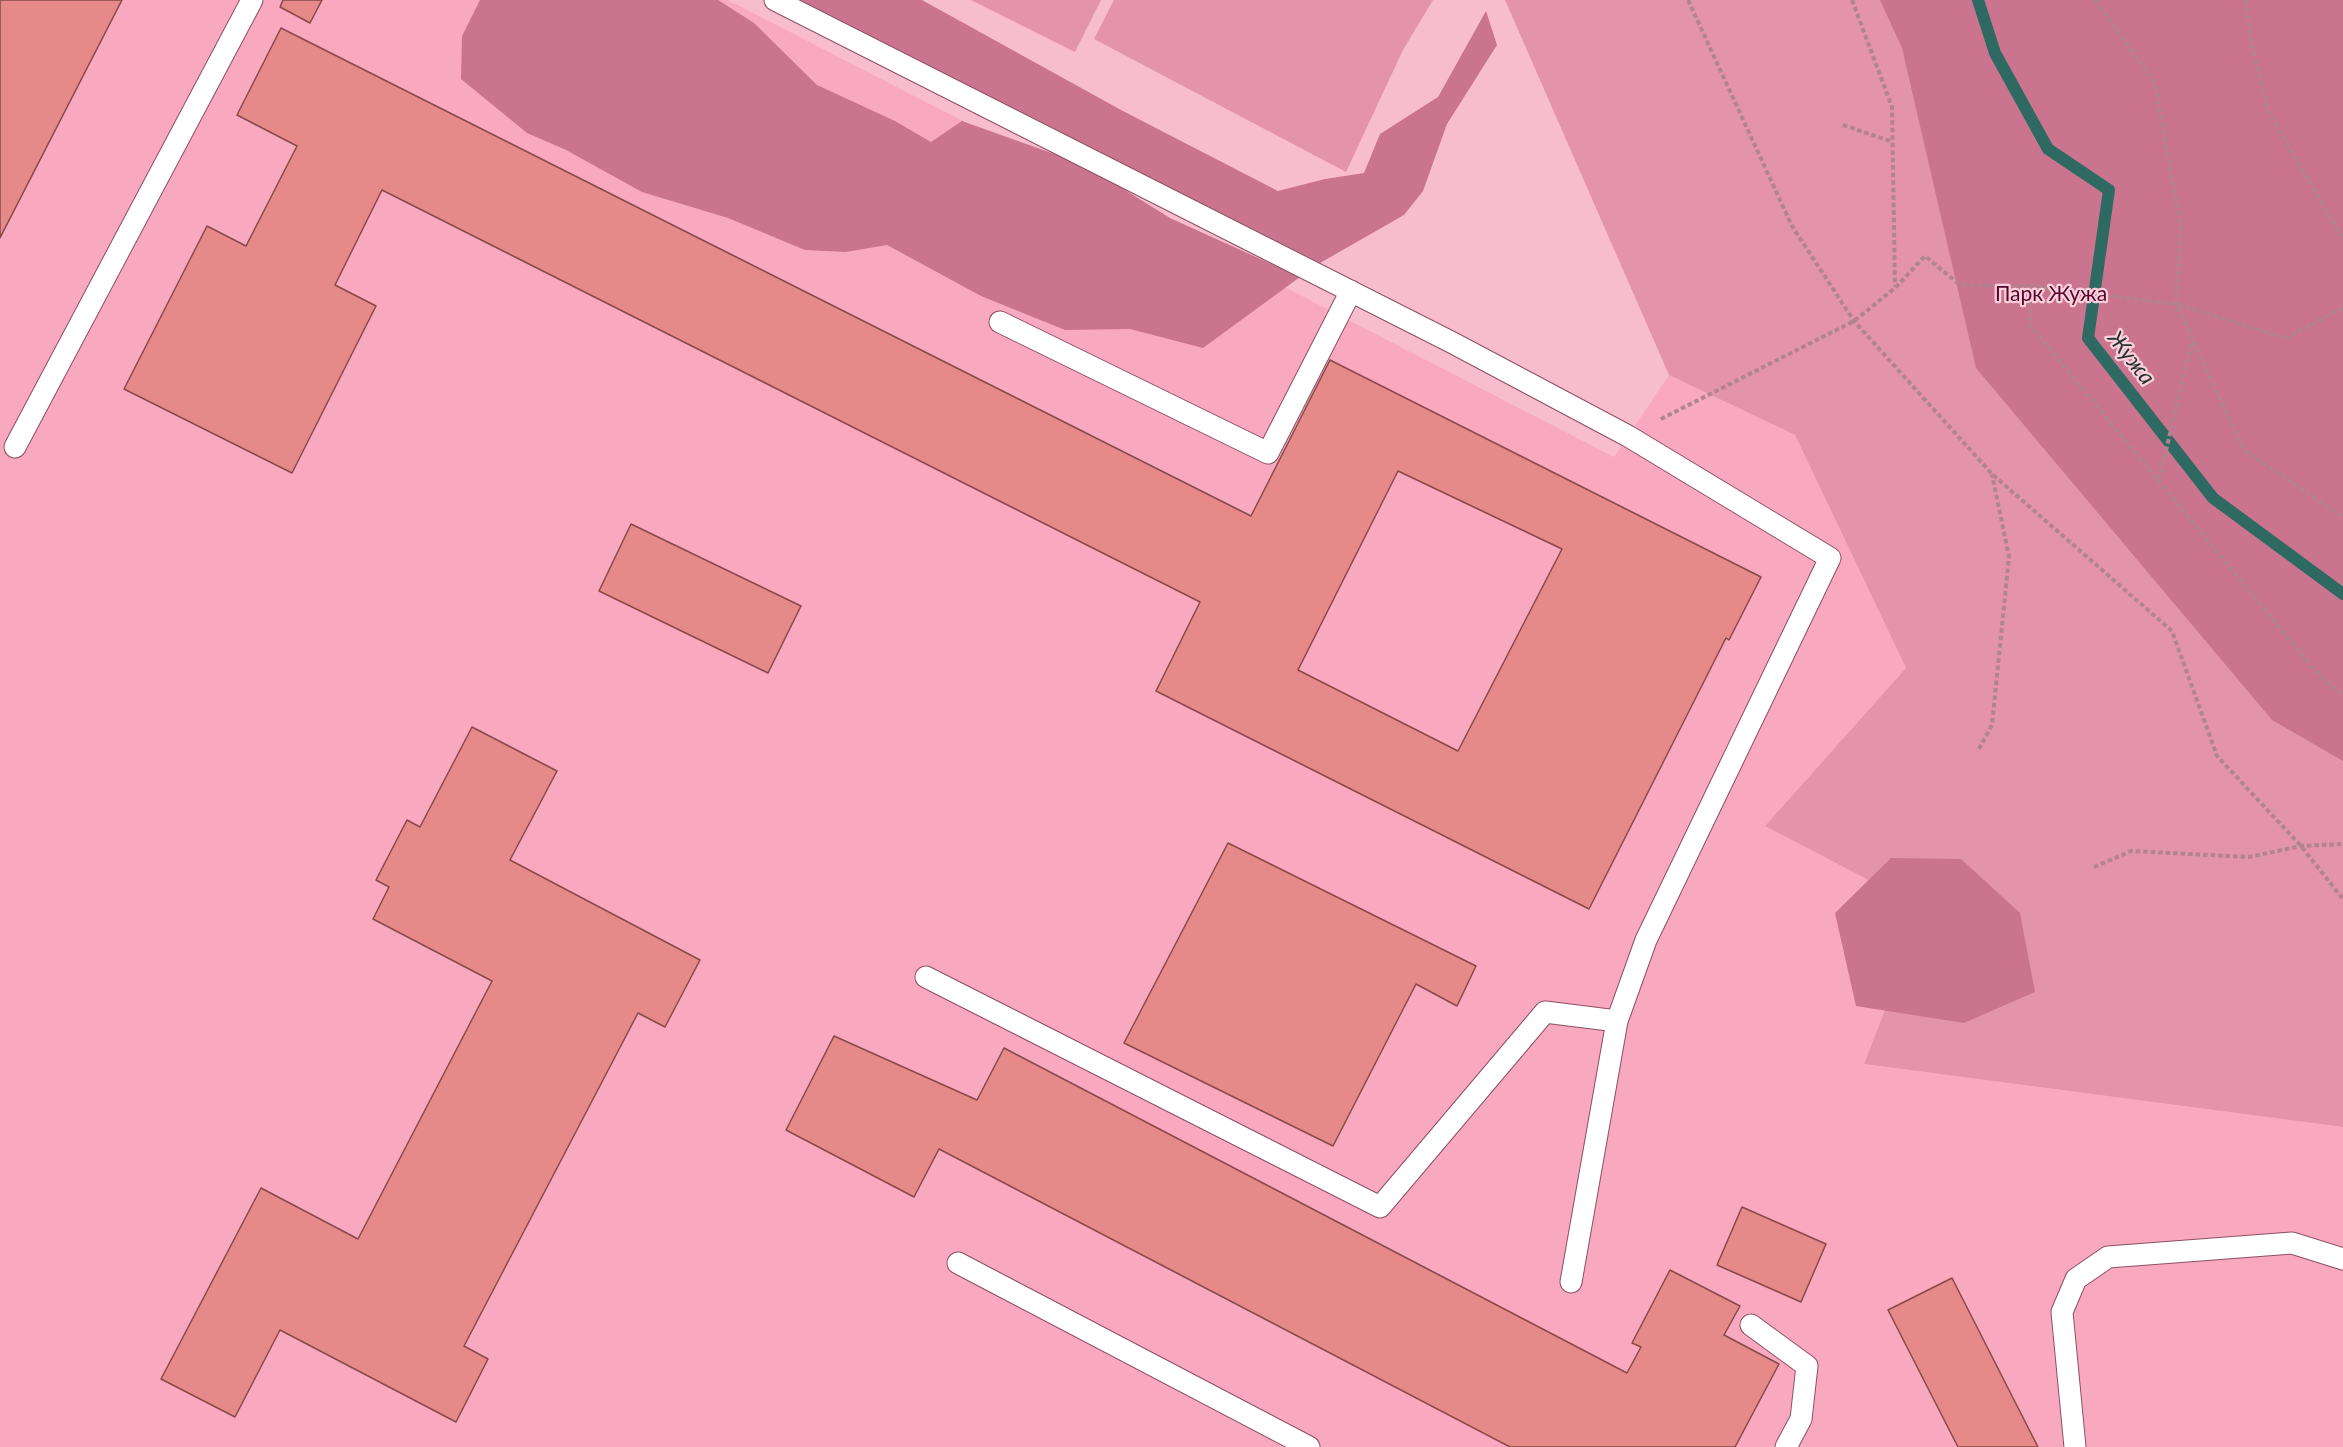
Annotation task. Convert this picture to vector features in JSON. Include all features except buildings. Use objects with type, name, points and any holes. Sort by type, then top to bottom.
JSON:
[{"type":"lane","points":[[15,447],[252,0]]},
{"type":"lane","points":[[775,0],[1351,291],[1628,436],[1830,558],[1646,940],[1617,1021],[1571,1282]]},
{"type":"lane","points":[[1000,322],[1268,453],[1351,291]]},
{"type":"lane","points":[[926,976],[1380,1208],[1545,1012],[1617,1021]]},
{"type":"lane","points":[[2075,1447],[2062,1312],[2076,1279],[2108,1257],[2292,1243],[2343,1259]]},
{"type":"lane","points":[[958,1263],[1309,1447]]},
{"type":"lane","points":[[1751,1325],[1808,1366],[1801,1419],[1792,1445]]},
{"type":"path","points":[[1688,0],[1792,226],[1854,321],[1992,474],[2172,631],[2217,756],[2301,846],[2343,899]]},
{"type":"path","points":[[1852,0],[1892,107],[1895,288]]},
{"type":"path","points":[[2095,0],[2155,83],[2181,228],[2176,304],[2244,450],[2343,517]]},
{"type":"path","points":[[2246,0],[2250,36],[2268,111],[2343,239]]},
{"type":"path","points":[[1843,125],[1893,142]]},
{"type":"path","points":[[1628,436],[1854,321],[1895,288],[1925,256],[1960,285],[2031,286],[2176,304],[2286,338],[2343,308]]},
{"type":"path","points":[[2031,286],[2030,325],[2317,673],[2343,695]]},
{"type":"path","points":[[2159,481],[2192,340]]},
{"type":"path","points":[[1979,749],[1992,725],[2009,557],[1992,474]]},
{"type":"path","points":[[2094,867],[2131,850],[2249,857],[2301,846],[2343,844]]},
{"type":"shaded area","points":[[0,0],[728,0],[1614,457],[1669,375],[1795,435],[1906,668],[1765,826],[1924,909],[1864,1064],[2343,1127],[2343,1447],[0,1447]]},
{"type":"green space","points":[[480,0],[718,0],[754,23],[817,85],[895,121],[931,142],[962,121],[1085,165],[1170,218],[1300,277],[1203,348],[1130,329],[1065,330],[981,296],[887,245],[846,252],[805,250],[728,218],[642,192],[566,150],[527,133],[461,79],[462,36]]},
{"type":"green space","points":[[796,0],[922,0],[1121,110],[1278,191],[1325,179],[1364,173],[1380,134],[1438,97],[1486,11],[1497,45],[1447,124],[1423,191],[1404,215],[1320,263]]},
{"type":"green space","points":[[971,0],[1101,0],[1075,52]]},
{"type":"green space","points":[[1114,0],[1433,0],[1403,50],[1346,172],[1094,39]]},
{"type":"green space","name":"Парк Жужа","points":[[1505,0],[2343,0],[2343,1127],[1864,1064],[1924,909],[1765,826],[1906,668],[1795,435],[1669,375]]},
{"type":"green space","points":[[1880,0],[2343,0],[2343,761],[2272,720],[1976,368],[1902,48]]},
{"type":"green space","points":[[1891,858],[1961,859],[2020,913],[2035,992],[1964,1023],[1856,1006],[1835,913]]},
{"type":"waterway","name":"Жужа","points":[[1978,0],[1995,53],[2048,149],[2109,190],[2088,338],[2213,498],[2343,594]]}]
